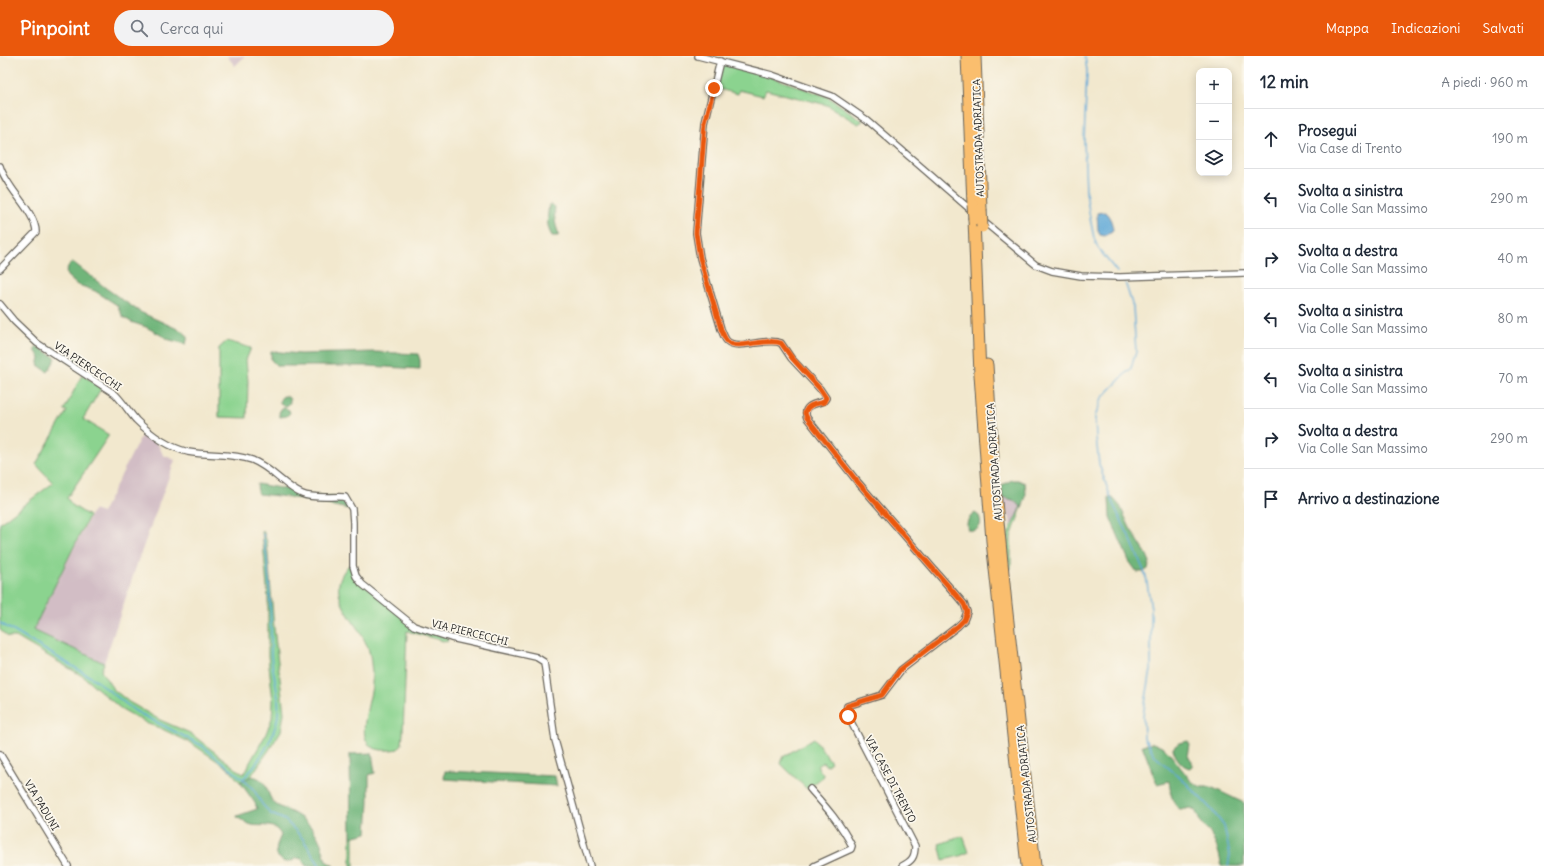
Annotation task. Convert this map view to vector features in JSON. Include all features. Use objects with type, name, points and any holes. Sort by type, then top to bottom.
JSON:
[{"type":"highway","name":"AUTOSTRADA ADRIATICA","points":[[967,56],[994,477],[1006,604],[1035,866]]},
{"type":"highway","name":"AUTOSTRADA ADRIATICA","points":[[975,56],[977,207]]},
{"type":"highway","name":"AUTOSTRADA ADRIATICA","points":[[978,223],[981,383],[992,541],[1027,866]]},
{"type":"street","points":[[698,56],[772,75],[832,96],[867,120],[1036,265],[1052,271],[1081,276],[1120,277],[1244,273]]},
{"type":"street","name":"VIA CASE DI TRENTO","points":[[720,61],[705,123],[696,233],[700,258],[725,338],[731,344],[737,345],[770,341],[781,343],[826,398],[824,402],[809,406],[806,409],[805,413],[807,418],[856,480],[964,604],[967,612],[964,620],[958,626],[900,670],[882,695],[847,706],[846,711],[848,716],[915,846],[914,857],[910,862],[902,866]]},
{"type":"street","points":[[0,166],[9,185],[33,220],[36,226],[36,232],[0,269]]},
{"type":"street","name":"VIA PIERCECCHI","points":[[0,304],[14,321],[37,343],[115,394],[124,403],[137,421],[172,447],[189,452],[240,457],[251,460],[266,467],[303,495],[345,497],[352,509],[353,566],[356,576],[362,584],[414,626],[451,638],[536,657],[544,662],[555,740],[590,866]]},
{"type":"street","name":"VIA PADUNI","points":[[0,754],[68,866]]},
{"type":"street","points":[[810,789],[843,828],[852,846],[852,849],[814,866]]},
{"type":"shaded area","points":[[227,56],[245,56],[235,66]]},
{"type":"shaded area","points":[[143,432],[159,446],[163,455],[175,460],[138,561],[104,663],[33,630],[93,510],[102,513]]},
{"type":"shaded area","points":[[1003,497],[1013,500],[1021,506],[1008,534],[1010,529],[1010,519]]},
{"type":"green space","points":[[721,64],[774,78],[828,97],[863,121],[858,124],[827,105],[766,90],[763,96],[739,90],[738,94],[715,88]]},
{"type":"green space","points":[[550,204],[555,207],[555,218],[559,234],[558,236],[552,236],[548,225],[547,218]]},
{"type":"green space","points":[[71,263],[74,263],[107,289],[140,312],[182,331],[188,336],[186,344],[170,340],[146,327],[131,322],[123,317],[117,305],[95,291],[76,284],[67,276],[66,271]]},
{"type":"green space","points":[[227,341],[251,348],[246,360],[248,381],[247,418],[219,417],[219,348]]},
{"type":"green space","points":[[37,346],[56,358],[48,372],[38,365],[40,358],[35,350]]},
{"type":"green space","points":[[271,351],[300,354],[375,352],[418,354],[420,369],[369,366],[277,366],[271,360]]},
{"type":"green space","points":[[79,352],[84,363],[81,369],[69,362]]},
{"type":"green space","points":[[82,375],[102,387],[83,419],[109,435],[67,498],[72,505],[89,516],[33,630],[104,663],[101,671],[113,689],[129,702],[160,720],[190,733],[243,774],[247,770],[265,736],[272,718],[273,701],[268,656],[268,598],[263,530],[267,542],[274,628],[284,713],[281,731],[269,750],[251,776],[240,782],[229,769],[191,743],[148,724],[120,708],[84,677],[16,637],[8,637],[0,630],[0,523],[53,483],[36,464],[67,411],[64,410]]},
{"type":"green space","points":[[285,396],[290,401],[285,406],[280,401]]},
{"type":"green space","points":[[285,408],[289,410],[290,413],[287,416],[280,417],[279,413],[281,409]]},
{"type":"green space","points":[[1012,480],[1018,480],[1025,483],[1026,492],[1022,507],[1013,500],[1003,497],[1002,485]]},
{"type":"green space","points":[[257,484],[292,490],[296,494],[344,498],[349,509],[288,497],[258,494]]},
{"type":"green space","points":[[1109,498],[1113,498],[1120,506],[1130,528],[1147,555],[1150,562],[1148,569],[1143,572],[1137,572],[1129,561],[1110,517]]},
{"type":"green space","points":[[1021,506],[1022,507],[1011,537],[1011,569],[1009,569],[1007,547],[1008,534]]},
{"type":"green space","points":[[975,513],[979,516],[981,522],[980,525],[975,530],[968,530],[968,520]]},
{"type":"green space","points":[[351,563],[354,575],[413,626],[449,638],[447,642],[407,631],[403,733],[402,744],[398,749],[382,750],[372,747],[366,740],[364,731],[365,721],[372,686],[370,655],[366,643],[345,609],[340,598],[339,587],[342,575]]},
{"type":"green space","points":[[814,738],[831,762],[826,766],[823,762],[817,766],[824,776],[807,789],[781,764],[783,757]]},
{"type":"green space","points":[[1188,741],[1190,745],[1188,756],[1192,761],[1192,766],[1190,768],[1184,766],[1179,761],[1173,748],[1179,743]]},
{"type":"green space","points":[[1153,743],[1164,748],[1170,754],[1191,781],[1201,787],[1211,787],[1244,803],[1244,866],[1221,866],[1220,857],[1215,842],[1208,830],[1201,823],[1195,811],[1191,808],[1181,809],[1175,805],[1169,781],[1157,784],[1142,745]]},
{"type":"green space","points":[[372,753],[375,773],[369,775],[367,833],[351,837],[350,754]]},
{"type":"green space","points":[[445,771],[555,776],[557,786],[444,779]]},
{"type":"green space","points":[[251,776],[261,780],[264,783],[274,803],[298,816],[310,826],[318,838],[326,861],[334,866],[307,866],[302,859],[297,858],[292,861],[284,862],[276,853],[281,835],[275,828],[250,824],[238,818],[237,816],[257,809],[255,803],[240,782]]},
{"type":"green space","points":[[354,836],[354,866],[351,866],[351,837]]},
{"type":"green space","points":[[963,836],[969,852],[943,860],[939,844]]},
{"type":"water","points":[[1105,212],[1110,220],[1113,230],[1105,236],[1100,235],[1098,230],[1097,213]]},
{"type":"waterway","points":[[1085,56],[1087,71],[1084,140],[1086,192],[1094,238],[1098,248],[1117,272]]},
{"type":"waterway","points":[[1125,282],[1133,307],[1136,352],[1131,368],[1102,398],[1095,417],[1099,464],[1113,504],[1131,540],[1146,576],[1151,609],[1151,670],[1143,715],[1144,738],[1156,757],[1186,783],[1211,809],[1224,826],[1230,855],[1228,866]]},
{"type":"waterway","points":[[243,779],[267,746],[276,725],[278,716],[277,690],[271,655],[269,581],[263,534]]},
{"type":"waterway","points":[[0,623],[94,679],[135,711],[201,745],[243,779],[254,790],[262,804],[271,814],[285,820],[296,831],[303,839],[320,866]]},
{"type":"route","points":[[714,88],[705,123],[696,233],[700,258],[725,338],[731,344],[737,345],[770,341],[781,343],[826,398],[824,402],[809,406],[806,409],[805,413],[807,418],[856,480],[964,604],[967,612],[964,620],[958,626],[900,670],[882,695],[847,706],[846,711],[848,716]]}]
